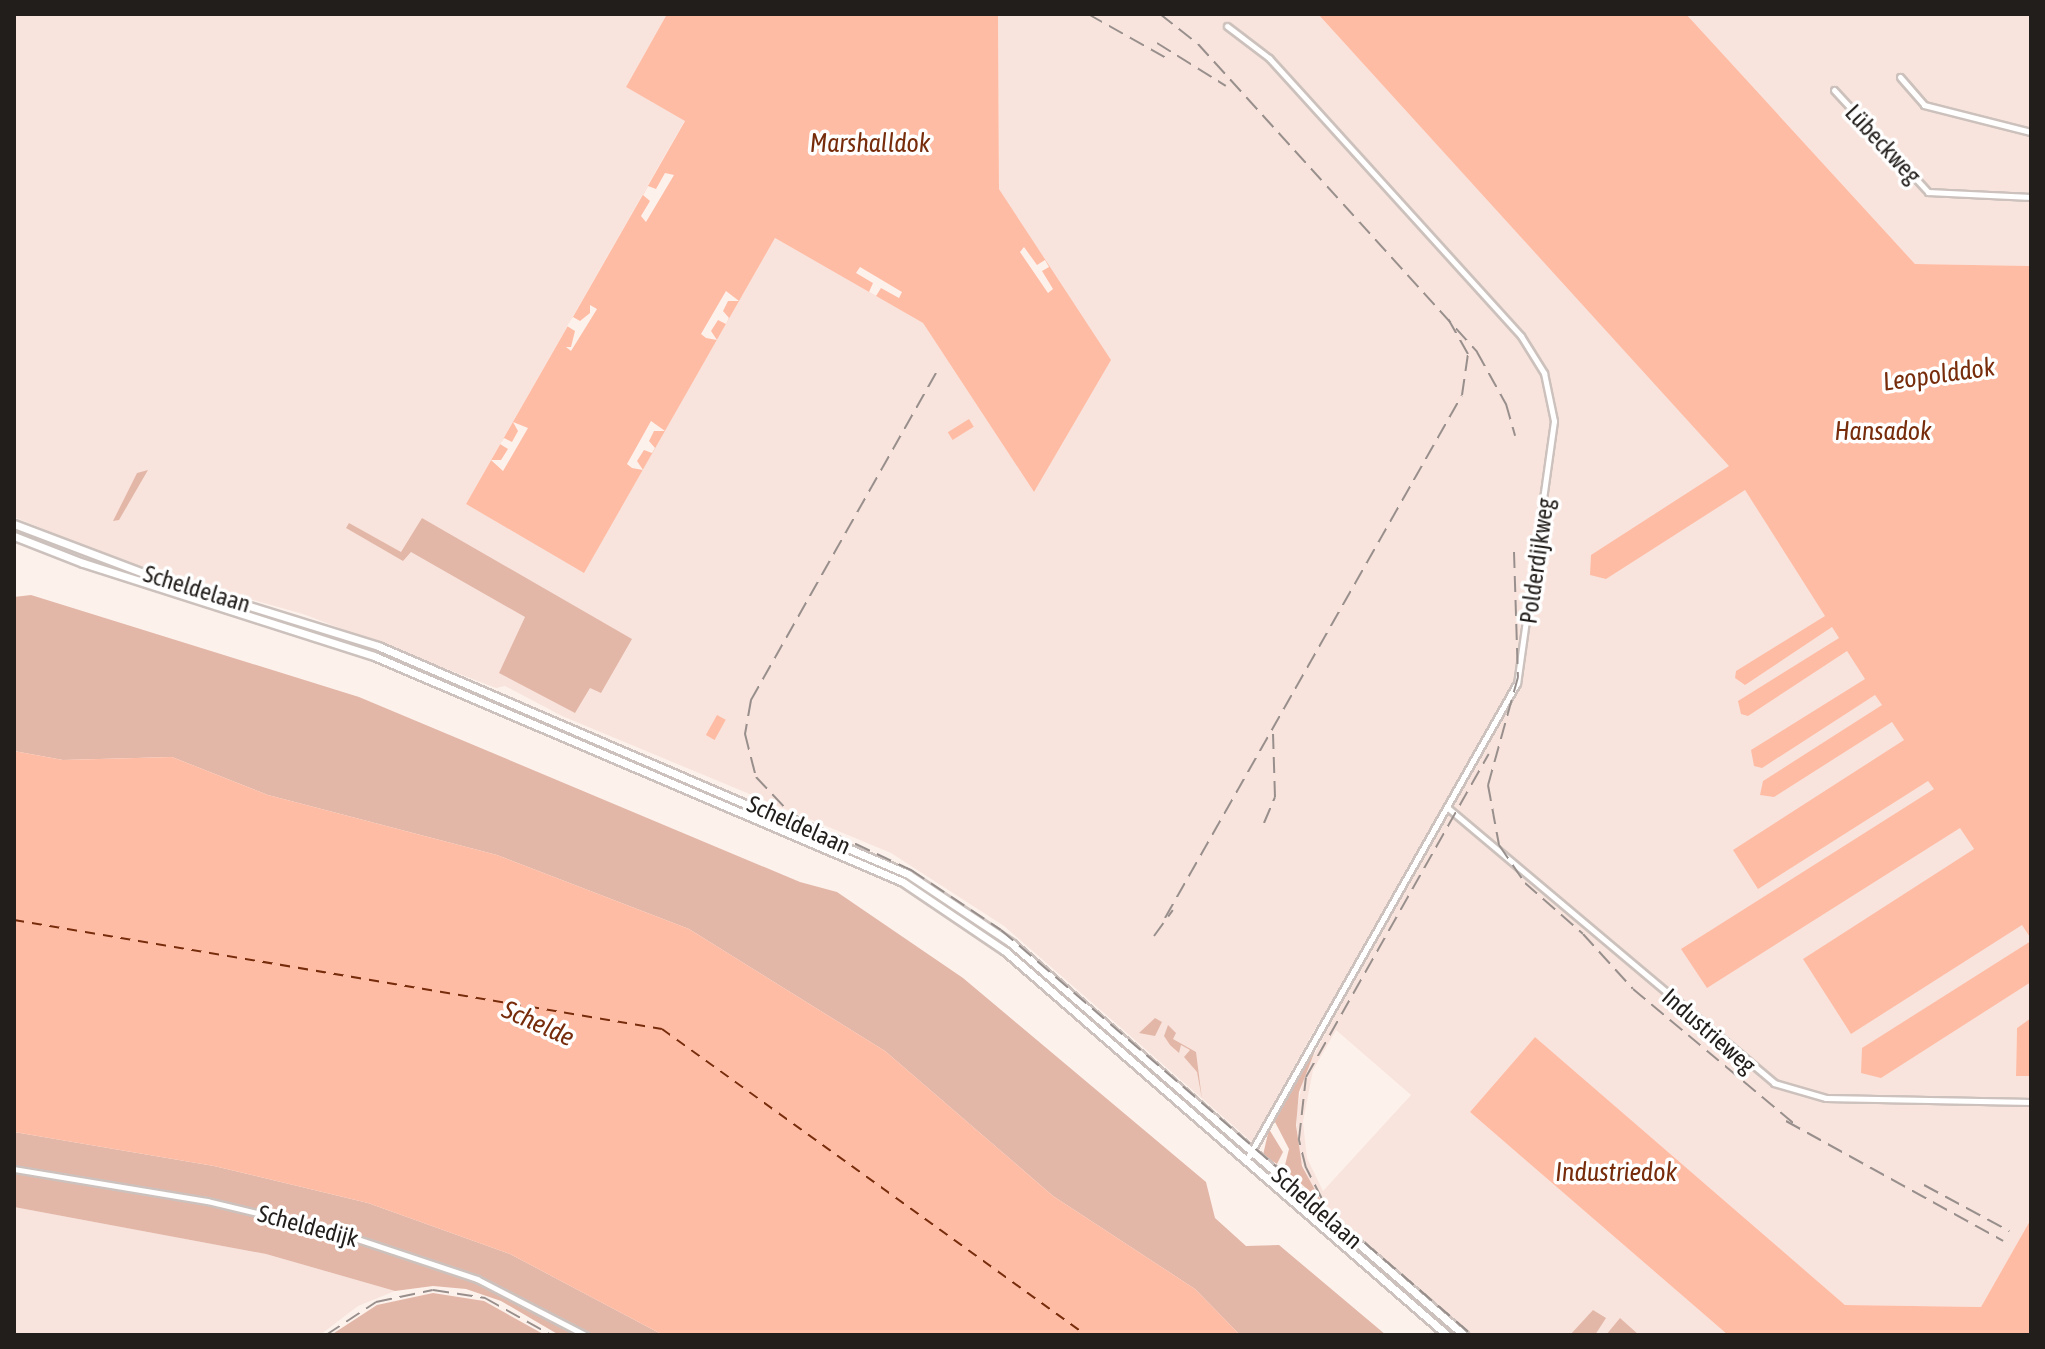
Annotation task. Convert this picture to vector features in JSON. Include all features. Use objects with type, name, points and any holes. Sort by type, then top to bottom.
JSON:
[{"type":"main road","name":"Scheldelaan","points":[[14,524],[148,580],[378,646],[755,806],[945,907],[1464,1335]]},
{"type":"main road","name":"Scheldelaan","points":[[14,536],[387,662],[752,815],[806,832],[908,874],[978,918],[1118,1036],[1191,1099],[1447,1335]]},
{"type":"main road","points":[[282,626],[285,617]]},
{"type":"main road","points":[[666,778],[670,769]]},
{"type":"main road","points":[[752,815],[755,806]]},
{"type":"main road","points":[[1116,1048],[1118,1036]]},
{"type":"main road","points":[[1184,1107],[1191,1099]]},
{"type":"street","name":"Polderdijkweg","points":[[1227,26],[1269,58],[1538,360],[1554,421],[1539,562],[1518,680],[1249,1155]]},
{"type":"street","points":[[1900,77],[1924,105],[2031,132]]},
{"type":"street","name":"Lübeckweg","points":[[1834,90],[1928,192],[2031,197]]},
{"type":"street","name":"Industrieweg","points":[[1448,808],[1774,1083],[1826,1098],[2031,1102]]},
{"type":"street","name":"Scheldedijk","points":[[14,1169],[207,1201],[336,1232],[477,1279],[585,1335]]},
{"type":"shaded area","points":[[14,14],[667,14],[626,87],[685,120],[466,504],[584,572],[775,238],[923,323],[1034,492],[1110,361],[999,189],[998,14],[1318,14],[1730,466],[2031,939],[2031,1018],[2017,1028],[2016,1075],[2031,1076],[2031,1219],[1981,1307],[1845,1305],[1535,1037],[1470,1112],[1728,1335],[1470,1335],[1263,1156],[1318,1198],[1299,1157],[1296,1115],[1304,1074],[1329,1026],[1319,1022],[1252,1142],[1004,926],[891,853],[562,716],[505,686],[496,688],[303,614],[133,566],[14,517]],"holes":[[[1336,1030],[1411,1095],[1323,1191],[1307,1158],[1303,1122],[1313,1070]]]},
{"type":"shaded area","points":[[1686,14],[2031,14],[2031,266],[1915,264]]},
{"type":"shaded area","points":[[148,470],[119,520],[113,521],[137,473]]},
{"type":"shaded area","points":[[422,518],[632,639],[601,693],[590,688],[575,713],[499,673],[525,617],[411,552],[403,561],[346,528],[349,523],[401,552]]},
{"type":"shaded area","points":[[31,595],[359,697],[800,882],[837,892],[963,978],[1206,1182],[1215,1218],[1246,1246],[1279,1245],[1386,1335],[1240,1335],[1195,1289],[1053,1196],[885,1051],[689,929],[497,855],[268,795],[172,757],[63,760],[14,751],[14,597]]},
{"type":"shaded area","points":[[1155,1018],[1162,1022],[1155,1036],[1139,1033]]},
{"type":"shaded area","points":[[1168,1025],[1176,1033],[1173,1039],[1196,1052],[1202,1099],[1197,1072],[1184,1057],[1190,1050],[1181,1045],[1179,1053],[1170,1045],[1164,1036]]},
{"type":"shaded area","points":[[1315,1051],[1299,1092],[1296,1125],[1302,1166],[1321,1201],[1284,1169],[1289,1149],[1274,1120]]},
{"type":"shaded area","points":[[1269,1129],[1283,1152],[1277,1164],[1263,1155]]},
{"type":"shaded area","points":[[14,1132],[214,1166],[368,1203],[510,1254],[663,1335],[559,1335],[501,1301],[466,1289],[433,1286],[395,1291],[266,1254],[14,1207]]},
{"type":"shaded area","points":[[1260,1163],[1459,1335],[1453,1335]]},
{"type":"shaded area","points":[[14,1207],[266,1254],[395,1291],[358,1306],[320,1335],[14,1335]]},
{"type":"shaded area","points":[[433,1293],[484,1301],[545,1335],[331,1335],[377,1305]]},
{"type":"shaded area","points":[[1593,1310],[1606,1318],[1595,1335],[1570,1335]]},
{"type":"shaded area","points":[[1620,1318],[1639,1335],[1606,1335]]},
{"type":"water","name":"Marshalldok","points":[[667,14],[998,14],[999,189],[1111,360],[1034,492],[923,323],[775,238],[584,573],[466,504],[685,121],[626,87]]},
{"type":"water","name":"Hansadok","points":[[1318,14],[1686,14],[1915,264],[2031,266],[2031,939],[2022,925],[1851,1034],[1803,959],[1974,849],[1960,828],[1707,988],[1681,949],[1934,789],[1928,781],[1758,889],[1733,850],[1904,740],[1892,722],[1774,797],[1760,795],[1763,781],[1882,705],[1875,695],[1762,768],[1754,766],[1751,750],[1865,679],[1847,651],[1748,716],[1741,714],[1738,701],[1839,638],[1832,627],[1745,685],[1735,678],[1736,671],[1825,616],[1745,490],[1606,579],[1590,575],[1591,555],[1729,466]]},
{"type":"water","points":[[969,419],[974,427],[953,440],[948,432]]},
{"type":"water","points":[[717,715],[726,720],[715,740],[706,735]]},
{"type":"water","name":"Schelde","points":[[14,751],[63,760],[172,757],[268,795],[497,855],[689,929],[885,1051],[1053,1196],[1195,1289],[1240,1335],[663,1335],[510,1254],[368,1203],[214,1166],[14,1132]]},
{"type":"water","points":[[2031,941],[2031,982],[1881,1078],[1861,1073],[1862,1048]]},
{"type":"water","points":[[2031,1018],[2031,1076],[2016,1076],[2017,1028]]},
{"type":"water","name":"Industriedok","points":[[1535,1037],[1845,1305],[1981,1307],[2031,1219],[2031,1335],[1728,1335],[1470,1112]]},
{"type":"pier","points":[[665,173],[674,175],[646,222],[641,216],[650,201],[643,195],[648,186],[656,189]]},
{"type":"pier","points":[[1024,247],[1037,265],[1045,260],[1049,267],[1042,271],[1053,289],[1048,293],[1020,252]]},
{"type":"pier","points":[[860,267],[902,292],[899,298],[881,288],[876,296],[869,292],[873,283],[856,273]]},
{"type":"pier","points":[[726,291],[739,301],[728,301],[723,311],[729,318],[726,324],[718,320],[711,331],[717,340],[706,338],[701,334]]},
{"type":"pier","points":[[590,305],[597,309],[571,351],[566,347],[571,347],[575,331],[567,326],[573,317],[580,321],[590,313]]},
{"type":"pier","points":[[651,421],[665,431],[654,431],[649,441],[655,448],[652,453],[644,450],[637,461],[643,470],[632,468],[627,464]]},
{"type":"pier","points":[[513,422],[528,428],[503,471],[491,460],[501,460],[508,449],[500,444],[504,438],[512,442],[518,431]]},
{"type":"ferry route","points":[[14,920],[662,1029],[1086,1335]]},
{"type":"railway","points":[[1088,14],[1166,58]]},
{"type":"railway","points":[[1160,14],[1198,44],[1477,352],[1506,404],[1515,436]]},
{"type":"railway","points":[[1157,43],[1226,86]]},
{"type":"railway","points":[[1165,918],[1462,395],[1468,354],[1447,317]]},
{"type":"railway","points":[[936,373],[751,700],[745,734],[756,777],[790,813],[911,870],[1001,930],[1472,1335]]},
{"type":"railway","points":[[1514,552],[1518,677],[1488,785],[1499,845],[1525,883],[1583,934],[1633,989],[1797,1126]]},
{"type":"railway","points":[[1264,823],[1275,797],[1273,734]]},
{"type":"railway","points":[[1322,1199],[1306,1168],[1299,1139],[1306,1077],[1489,754]]},
{"type":"railway","points":[[1154,936],[1173,910]]},
{"type":"railway","points":[[1786,1121],[2003,1241]]},
{"type":"railway","points":[[1924,1185],[2009,1231]]},
{"type":"railway","points":[[326,1335],[376,1302],[433,1290],[485,1298],[551,1335]]},
{"type":"water label","name":"Leopolddok","points":[[1939,375]]}]
